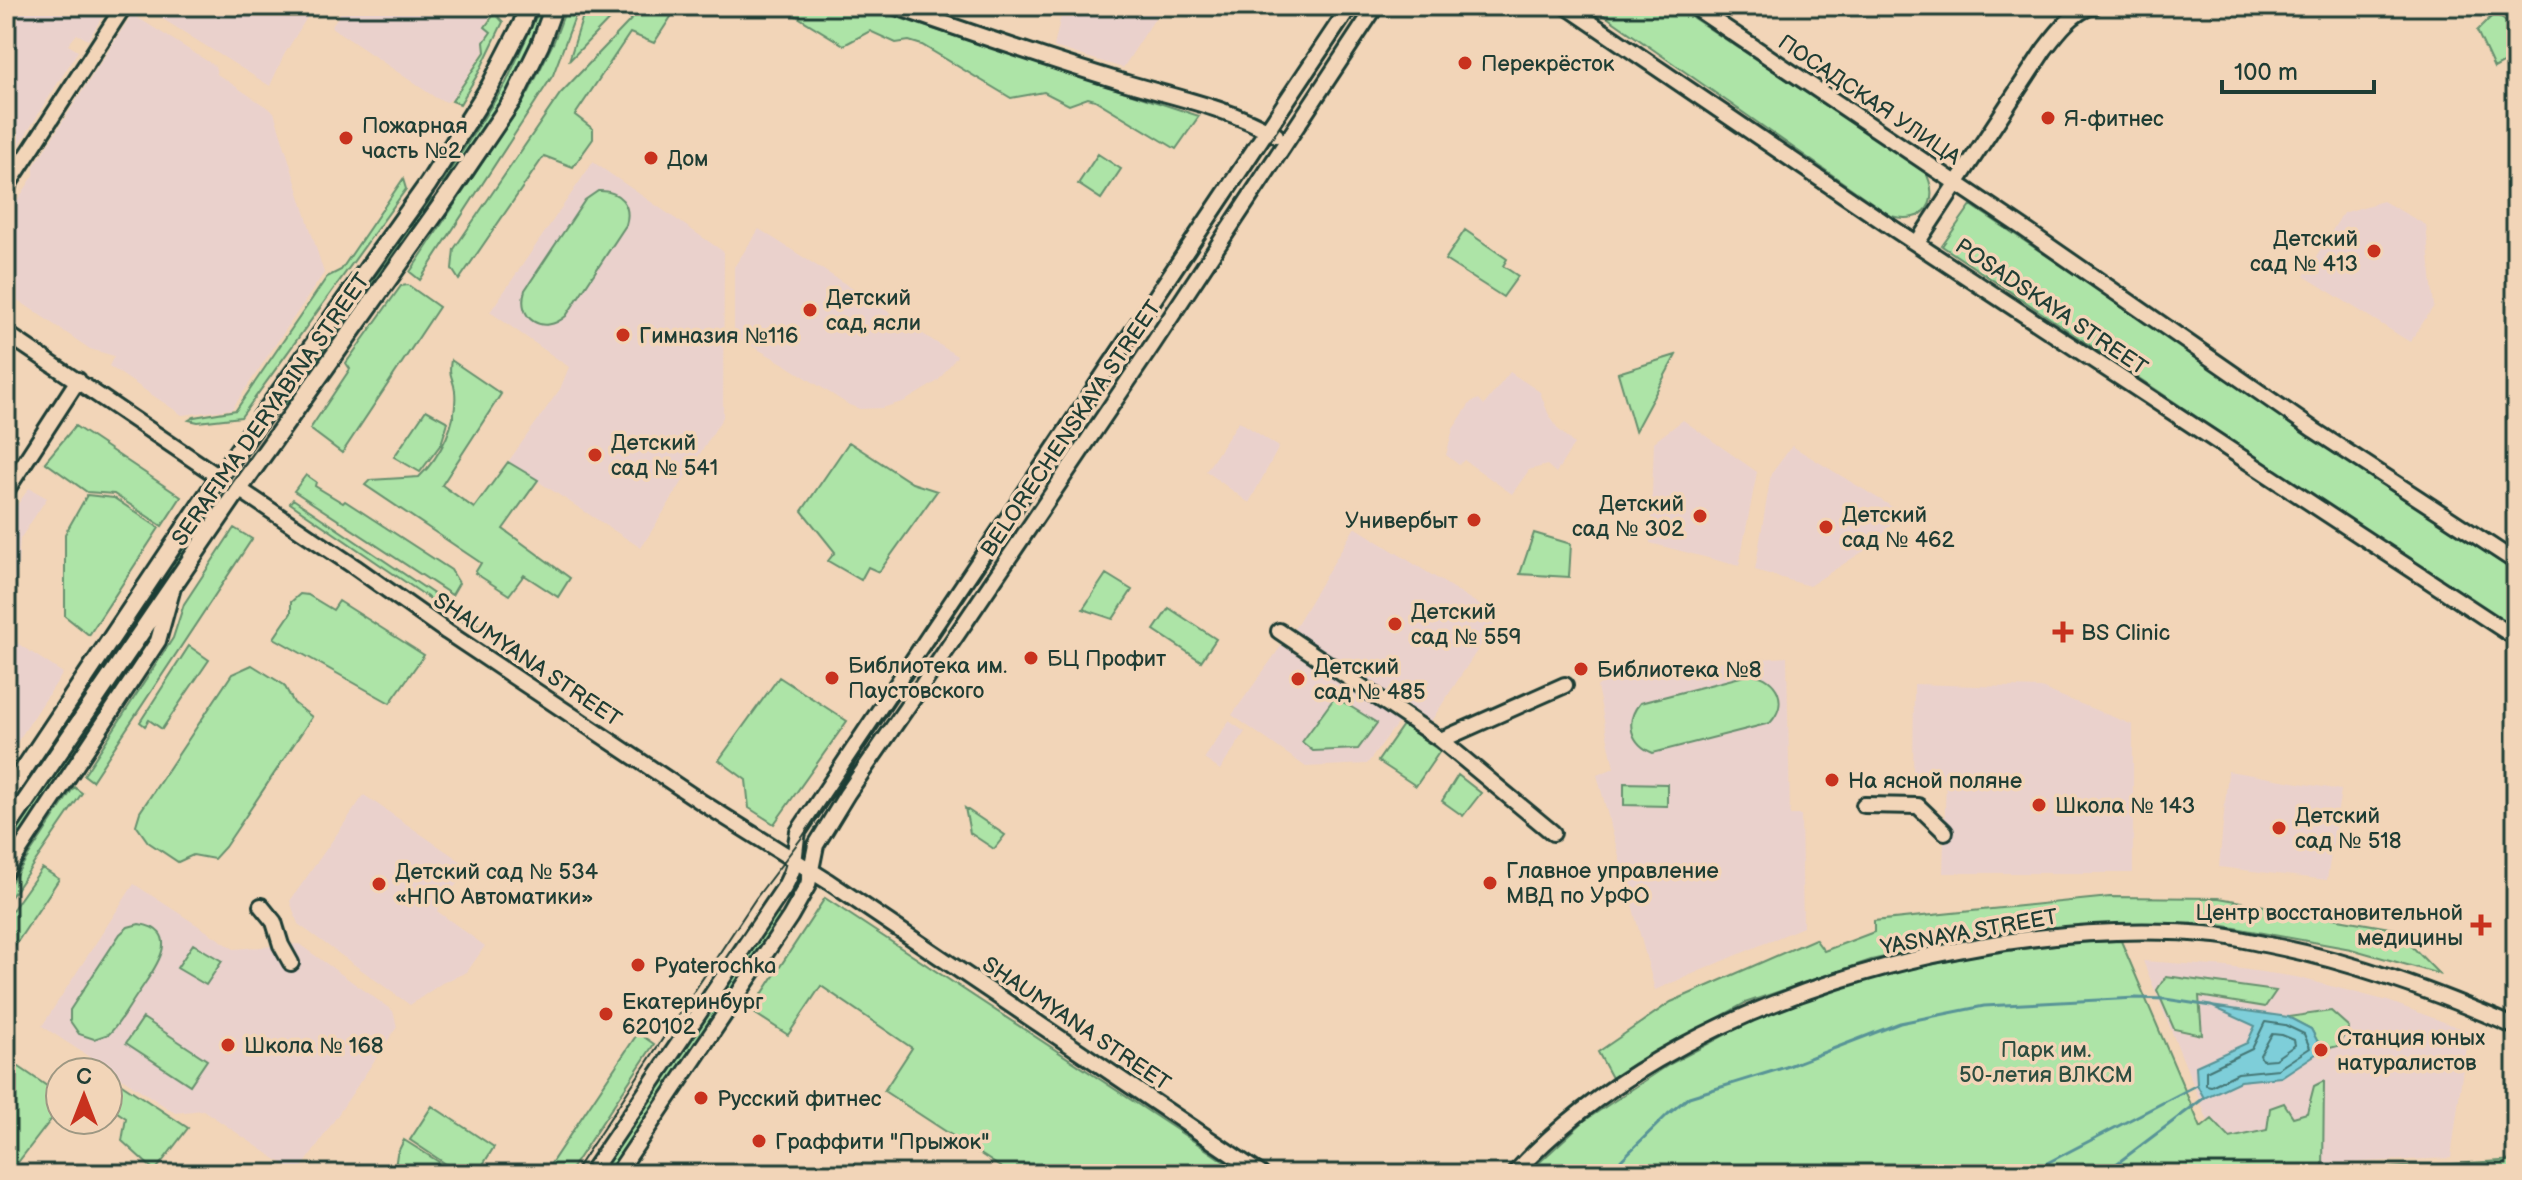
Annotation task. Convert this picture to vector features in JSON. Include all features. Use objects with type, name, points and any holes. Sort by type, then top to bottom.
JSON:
[{"type":"main road","name":"SERAFIMA DERYABINA STREET","points":[[6,796],[219,477],[428,184],[490,86],[528,6]]},
{"type":"main road","name":"SERAFIMA DERYABINA STREET","points":[[6,830],[239,489],[514,98],[540,45],[554,6]]},
{"type":"main road","points":[[219,477],[239,489]]},
{"type":"street","points":[[6,188],[124,6]]},
{"type":"street","points":[[894,6],[1100,75],[1210,106],[1268,130],[1286,141]]},
{"type":"street","name":"BELORECHENSKAYA STREET","points":[[590,1174],[784,888],[796,861],[794,848],[798,832],[1350,6]]},
{"type":"street","name":"POSADSKAYA STREET","points":[[1566,6],[1917,243],[2516,638]]},
{"type":"street","name":"ПОСАДСКАЯ УЛИЦА","points":[[1693,6],[1957,184]]},
{"type":"street","points":[[1917,243],[2054,37],[2086,8],[2094,6]]},
{"type":"street","name":"BELORECHENSKAYA STREET","points":[[617,1174],[790,917],[808,885],[816,845],[847,794],[1076,459],[1374,9]]},
{"type":"street","points":[[1957,184],[2314,430],[2516,562]]},
{"type":"street","points":[[6,333],[219,477]]},
{"type":"street","points":[[6,491],[78,380]]},
{"type":"street","name":"SHAUMYANA STREET","points":[[239,489],[703,803],[796,861],[1261,1174]]},
{"type":"street","points":[[6,871],[158,641],[175,584]]},
{"type":"street","points":[[1279,631],[1441,740],[1553,833]]},
{"type":"street","points":[[1441,740],[1565,685]]},
{"type":"street","points":[[1864,805],[1918,806],[1945,832]]},
{"type":"street","points":[[261,906],[274,922],[291,963]]},
{"type":"street","points":[[1514,1174],[1614,1087],[1680,1048],[1749,1013],[1812,988],[1866,972],[2024,939],[2133,932],[2217,935],[2300,951],[2379,973],[2516,1027]]},
{"type":"shaded area","points":[[6,6],[109,6],[88,40],[77,34],[68,45],[78,51],[6,166]]},
{"type":"shaded area","points":[[142,6],[314,6],[284,55],[270,86]]},
{"type":"shaded area","points":[[345,6],[496,6],[484,27],[490,32],[483,42],[484,51],[447,102],[436,98],[331,27]]},
{"type":"shaded area","points":[[1063,6],[1163,6],[1123,68],[1054,47]]},
{"type":"shaded area","points":[[132,14],[215,66],[217,74],[274,112],[324,273],[232,409],[182,415],[109,366],[114,356],[90,349],[6,292],[6,218],[34,175],[34,166]]},
{"type":"shaded area","name":"Гимназия №116","points":[[593,162],[724,252],[723,417],[641,548],[508,462],[560,389],[569,367],[490,312]]},
{"type":"shaded area","name":"Детский сад № 413","points":[[2383,201],[2426,225],[2434,306],[2410,342],[2304,276],[2343,213]]},
{"type":"shaded area","name":"Детский сад, ясли","points":[[759,229],[957,356],[938,381],[905,401],[882,408],[860,409],[734,336],[734,267]]},
{"type":"shaded area","points":[[1510,372],[1540,392],[1558,429],[1574,444],[1556,473],[1547,465],[1529,470],[1512,494],[1464,460],[1459,465],[1446,455],[1453,429],[1471,402],[1479,399],[1484,405]]},
{"type":"shaded area","name":"Детский сад № 302","points":[[1683,420],[1757,472],[1739,566],[1650,543],[1654,442]]},
{"type":"shaded area","points":[[1239,421],[1279,447],[1249,503],[1206,471]]},
{"type":"shaded area","name":"Детский сад № 462","points":[[1792,446],[1899,511],[1878,542],[1809,586],[1755,570],[1771,474]]},
{"type":"shaded area","points":[[29,488],[47,498],[20,539],[16,589],[17,643],[63,673],[6,759],[6,521]]},
{"type":"shaded area","name":"Детский сад № 559","points":[[1355,527],[1499,617],[1428,726],[1292,632]]},
{"type":"shaded area","name":"Детский сад № 485","points":[[1284,642],[1400,720],[1367,764],[1306,767],[1232,715]]},
{"type":"shaded area","points":[[1787,657],[1790,815],[1801,815],[1803,927],[1655,990],[1597,775],[1614,768],[1597,687],[1616,670]]},
{"type":"shaded area","name":"Школа № 143","points":[[1914,684],[2041,688],[2133,725],[2133,873],[1943,873],[1946,778],[1913,776]]},
{"type":"shaded area","points":[[1229,721],[1245,732],[1220,770],[1204,759]]},
{"type":"shaded area","name":"Детский сад № 518","points":[[2228,771],[2341,790],[2327,880],[2219,867]]},
{"type":"shaded area","name":"Детский сад № 534 «НПО Автоматики»","points":[[364,795],[469,867],[437,911],[485,946],[467,972],[442,983],[410,1005],[298,924],[290,901]]},
{"type":"shaded area","name":"Школа № 168","points":[[134,884],[234,949],[299,944],[393,1011],[397,1027],[298,1174],[203,1110],[175,1113],[124,1080],[124,1056],[88,1056],[42,1026]]},
{"type":"shaded area","name":"Станция юных натуралистов","points":[[2143,961],[2228,967],[2296,977],[2388,1001],[2468,1031],[2451,1158],[2227,1168]]},
{"type":"green space","points":[[541,6],[547,6],[510,87],[446,186],[442,183],[506,83]]},
{"type":"green space","points":[[567,6],[579,6],[553,75],[420,280],[410,272],[529,92]]},
{"type":"green space","points":[[586,6],[622,6],[569,61]]},
{"type":"green space","points":[[644,6],[678,6],[654,43],[630,33],[575,115],[593,129],[593,139],[573,167],[544,156],[459,280],[452,269],[454,249],[560,94]]},
{"type":"green space","points":[[780,6],[863,6],[1199,116],[1176,149],[1095,100],[1088,98],[1069,105],[1044,92],[1011,98],[922,45],[909,41],[896,43],[870,31],[844,45]]},
{"type":"green space","points":[[1591,6],[1675,6],[1925,171],[1931,192],[1927,208],[1913,217],[1891,216]]},
{"type":"green space","points":[[495,13],[503,22],[479,72],[460,104],[452,101],[485,52],[484,42],[491,32],[485,27]]},
{"type":"green space","points":[[2495,13],[2516,30],[2516,56],[2494,68],[2477,31]]},
{"type":"green space","points":[[1098,154],[1121,169],[1101,199],[1078,184]]},
{"type":"green space","points":[[403,179],[406,189],[241,417],[198,422],[189,420],[236,410],[327,277],[341,270]]},
{"type":"green space","points":[[598,191],[612,193],[622,200],[627,211],[626,225],[566,316],[549,324],[534,321],[524,309],[525,290],[585,200]]},
{"type":"green space","points":[[431,199],[435,201],[290,408],[285,404]]},
{"type":"green space","points":[[1971,205],[2516,570],[2516,631],[1942,246]]},
{"type":"green space","points":[[1465,230],[1507,259],[1503,266],[1518,276],[1503,297],[1445,260]]},
{"type":"green space","points":[[408,285],[439,307],[342,453],[310,429],[350,369],[346,363],[401,286]]},
{"type":"green space","points":[[1676,355],[1635,431],[1618,373]]},
{"type":"green space","points":[[451,360],[501,394],[442,485],[474,508],[508,462],[538,480],[503,529],[570,578],[558,597],[524,575],[509,595],[475,573],[481,563],[365,485],[370,480],[419,477],[434,459],[454,415]]},
{"type":"green space","points":[[426,410],[448,422],[441,444],[420,472],[394,457]]},
{"type":"green space","points":[[75,426],[181,497],[162,526],[114,494],[87,492],[45,462]]},
{"type":"green space","points":[[849,442],[912,483],[937,491],[879,572],[868,567],[861,580],[828,561],[835,552],[802,511]]},
{"type":"green space","points":[[306,475],[316,482],[315,486],[343,503],[345,501],[451,570],[459,583],[452,595],[294,491]]},
{"type":"green space","points":[[87,495],[114,498],[159,528],[89,635],[65,616],[65,534]]},
{"type":"green space","points":[[219,495],[223,498],[6,822],[6,809]]},
{"type":"green space","points":[[293,499],[478,624],[474,629],[290,503]]},
{"type":"green space","points":[[234,528],[252,539],[92,781],[84,775],[173,638],[184,604]]},
{"type":"green space","points":[[1534,533],[1571,544],[1569,577],[1520,574]]},
{"type":"green space","points":[[1106,574],[1132,590],[1113,619],[1083,609]]},
{"type":"green space","points":[[300,594],[308,595],[333,610],[339,601],[424,655],[390,703],[274,638],[291,613],[291,602]]},
{"type":"green space","points":[[1169,608],[1216,639],[1201,661],[1154,630]]},
{"type":"green space","points":[[155,624],[147,648],[6,859],[6,848]]},
{"type":"green space","points":[[189,646],[209,660],[162,729],[149,720],[145,726],[140,722]]},
{"type":"green space","points":[[252,665],[284,685],[294,703],[312,717],[214,859],[193,855],[178,862],[148,842],[136,825],[140,812],[232,674]]},
{"type":"green space","points":[[1752,674],[1761,676],[1778,692],[1779,707],[1770,723],[1653,753],[1635,738],[1632,718],[1640,703]]},
{"type":"green space","points":[[779,677],[847,721],[774,824],[749,808],[746,780],[719,760]]},
{"type":"green space","points":[[1335,697],[1377,723],[1358,749],[1313,751],[1302,742]]},
{"type":"green space","points":[[1403,725],[1440,751],[1416,786],[1378,761]]},
{"type":"green space","points":[[1458,775],[1481,793],[1463,816],[1442,801]]},
{"type":"green space","points":[[1624,783],[1667,784],[1667,806],[1624,805]]},
{"type":"green space","points":[[74,787],[82,793],[6,904],[6,890]]},
{"type":"green space","points":[[965,808],[1005,835],[994,849],[970,833]]},
{"type":"green space","points":[[42,868],[59,879],[6,959],[6,919]]},
{"type":"green space","points":[[2110,897],[2219,898],[2395,929],[2439,974],[2351,949],[2208,923],[2013,929],[1871,960],[1745,1003],[1612,1078],[1598,1052],[1671,1002],[1815,939],[1824,951],[1874,932],[1874,921]]},
{"type":"green space","points":[[825,898],[1242,1174],[1011,1174],[884,1091],[912,1048],[821,986],[788,1035],[751,1011]]},
{"type":"green space","points":[[774,911],[781,916],[609,1174],[598,1174]]},
{"type":"green space","points":[[139,924],[153,928],[161,935],[162,953],[157,964],[109,1034],[94,1039],[79,1034],[70,1021],[70,1010],[120,934],[128,927]]},
{"type":"green space","name":"Парк им. 50-летия ВЛКСМ","points":[[2121,941],[2201,1128],[2212,1119],[2230,1138],[2267,1130],[2270,1108],[2284,1103],[2293,1117],[2307,1113],[2314,1086],[2324,1081],[2323,1172],[2516,1160],[2516,1174],[1527,1174],[1584,1121],[1670,1064],[1755,1019],[1856,981],[1971,956],[2070,943]]},
{"type":"green space","points":[[193,944],[222,961],[206,985],[177,968]]},
{"type":"green space","points":[[2166,976],[2276,991],[2265,1007],[2199,996],[2202,1035],[2174,1029],[2157,990]]},
{"type":"green space","points":[[2331,1011],[2349,1027],[2338,1046],[2322,1050],[2311,1029],[2288,1017]]},
{"type":"green space","points":[[143,1018],[207,1060],[190,1085],[126,1043]]},
{"type":"green space","points":[[638,1033],[654,1044],[568,1174],[544,1174]]},
{"type":"green space","points":[[6,1058],[44,1084],[44,1129],[6,1174]]},
{"type":"green space","points":[[124,1086],[188,1128],[155,1171],[122,1141],[126,1118]]},
{"type":"green space","points":[[432,1106],[494,1147],[477,1174],[461,1174],[410,1140]]},
{"type":"green space","points":[[404,1140],[458,1174],[394,1174],[397,1154]]},
{"type":"water","points":[[2211,1006],[2288,1017],[2311,1029],[2322,1050],[2281,1077],[2240,1081],[2204,1098],[2197,1085],[2196,1066],[2247,1043],[2255,1026]]},
{"type":"waterway","points":[[1609,1172],[1689,1097],[1786,1067],[1900,1023],[1984,1006],[2136,998],[2211,1006]]},
{"type":"waterway","points":[[2026,1174],[2197,1085]]},
{"type":"waterway","points":[[2103,1174],[2204,1098]]},
{"type":"tram line","points":[[573,1174],[756,898],[803,836],[1361,6]]},
{"type":"place","name":"Перекрёсток","points":[[1465,63]]},
{"type":"place","name":"Я-фитнес","points":[[2048,118]]},
{"type":"place","name":"Пожарная часть №2","points":[[346,138]]},
{"type":"place","name":"Дом","points":[[651,158]]},
{"type":"place","name":"Детский сад № 413","points":[[2374,251]]},
{"type":"place","name":"Детский сад, ясли","points":[[810,310]]},
{"type":"place","name":"Гимназия №116","points":[[623,335]]},
{"type":"place","name":"Детский сад № 541","points":[[595,455]]},
{"type":"place","name":"Детский сад № 302","points":[[1700,516]]},
{"type":"place","name":"Универбыт","points":[[1474,520]]},
{"type":"place","name":"Детский сад № 462","points":[[1826,527]]},
{"type":"place","name":"Детский сад № 559","points":[[1395,624]]},
{"type":"place","name":"BS Clinic","points":[[2063,632]]},
{"type":"place","name":"БЦ Профит","points":[[1031,658]]},
{"type":"place","name":"Библиотека №8","points":[[1581,669]]},
{"type":"place","name":"Библиотека им. Паустовского","points":[[832,678]]},
{"type":"place","name":"Детский сад № 485","points":[[1298,679]]},
{"type":"place","name":"На ясной поляне","points":[[1832,780]]},
{"type":"place","name":"Школа № 143","points":[[2039,805]]},
{"type":"place","name":"Детский сад № 518","points":[[2279,828]]},
{"type":"place","name":"Главное управление МВД по УрФО","points":[[1490,883]]},
{"type":"place","name":"Детский сад № 534 «НПО Автоматики»","points":[[379,884]]},
{"type":"place","name":"Центр восстановительной медицины","points":[[2481,925]]},
{"type":"place","name":"Pyaterochka","points":[[638,965]]},
{"type":"place","name":"Екатеринбург 620102","points":[[606,1014]]},
{"type":"place","name":"Школа № 168","points":[[228,1045]]},
{"type":"place","name":"Станция юных натуралистов","points":[[2321,1050]]},
{"type":"place","name":"Русский фитнес","points":[[701,1098]]},
{"type":"place","name":"Граффити \"Прыжок\"","points":[[759,1141]]}]
